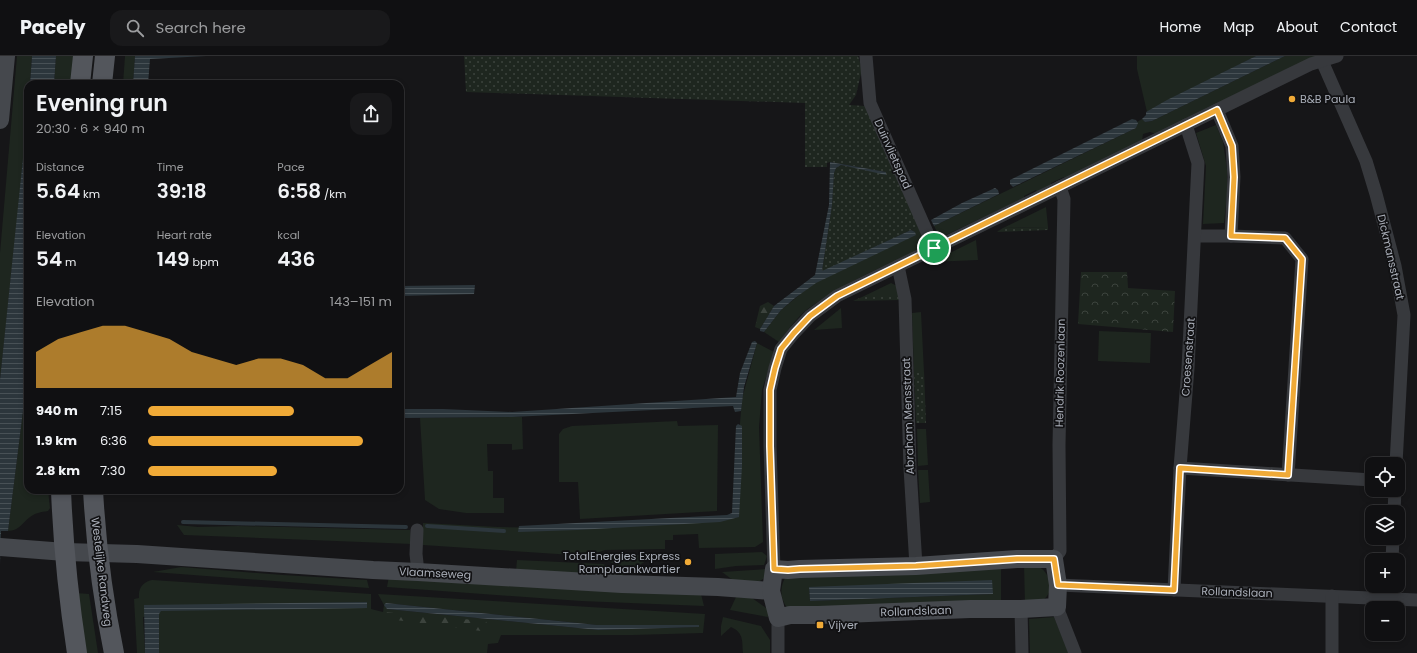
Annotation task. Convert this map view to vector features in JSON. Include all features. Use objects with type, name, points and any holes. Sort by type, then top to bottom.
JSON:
[{"type":"main road","points":[[80,80],[83,56]]},
{"type":"main road","points":[[102,80],[105,56]]},
{"type":"main road","points":[[61,494],[65,552],[77,653]]},
{"type":"main road","name":"Westelijke Randweg","points":[[93,494],[94,517],[105,605],[114,653]]},
{"type":"street","points":[[0,120],[6,56]]},
{"type":"street","name":"Duinvlietspad","points":[[866,56],[870,103],[934,248]]},
{"type":"street","points":[[778,653],[778,618],[771,591],[774,569],[770,446],[770,390],[781,349],[794,333],[810,316],[837,296],[1311,64],[1337,56]]},
{"type":"street","name":"Dickmansstraat","points":[[1322,61],[1366,161],[1396,273],[1404,315],[1396,457]]},
{"type":"street","points":[[1217,110],[1232,146],[1234,177],[1231,236]]},
{"type":"street","name":"Croesenstraat","points":[[1174,590],[1180,468],[1188,368],[1198,163],[1186,125]]},
{"type":"street","name":"Hendrik Roozenlaan","points":[[1054,559],[1060,551],[1059,444],[1064,199],[1060,187]]},
{"type":"street","points":[[1195,236],[1285,238],[1302,259],[1288,475]]},
{"type":"street","name":"Abraham Mensstraat","points":[[898,266],[905,299],[910,468],[916,566]]},
{"type":"street","points":[[1180,468],[1365,480]]},
{"type":"street","points":[[417,530],[416,554],[418,572]]},
{"type":"street","name":"Vlaamseweg","points":[[5,547],[65,552],[99,552],[373,570],[622,584],[718,587],[771,591]]},
{"type":"street","points":[[774,569],[788,570],[916,566],[1017,559],[1054,559],[1058,585],[1057,607],[1075,653]]},
{"type":"street","name":"Rollandslaan","points":[[1058,585],[1332,596],[1376,593]]},
{"type":"street","name":"Rollandslaan","points":[[1394,593],[1417,600]]},
{"type":"street","points":[[1332,596],[1332,653]]},
{"type":"street","name":"Rollandslaan","points":[[778,618],[790,615],[1057,607]]},
{"type":"street","points":[[1021,609],[1022,653]]},
{"type":"green space","points":[[17,56],[32,56],[30,80],[24,80],[24,152],[0,380],[0,253]]},
{"type":"green space","points":[[56,56],[74,56],[72,80],[54,80]]},
{"type":"green space","points":[[125,56],[135,56],[133,80],[123,80]]},
{"type":"green space","points":[[464,56],[858,56],[862,69],[856,95],[849,105],[866,106],[919,225],[822,272],[832,205],[834,173],[836,168],[841,165],[886,174],[886,172],[830,162],[827,163],[827,167],[805,167],[805,103],[466,92]]},
{"type":"green space","points":[[1137,56],[1256,56],[1147,112],[1137,69]]},
{"type":"green space","points":[[1285,56],[1318,56],[1156,134],[1150,132],[1143,134],[1142,141],[1065,179],[1064,177],[1051,183],[1051,185],[1037,192],[1036,190],[1024,196],[1024,198],[944,236],[938,234],[934,226],[1136,128],[1137,122],[1142,119],[1145,122],[1152,121]]},
{"type":"green space","points":[[1216,125],[1223,142],[1227,169],[1227,195],[1224,223],[1203,224],[1206,166],[1196,133]]},
{"type":"green space","points":[[1046,207],[1048,227],[1003,228]]},
{"type":"green space","points":[[919,225],[924,243],[920,249],[864,275],[824,298],[802,314],[779,342],[764,332],[781,310],[814,283],[915,232],[911,230]]},
{"type":"green space","points":[[1048,227],[1048,230],[997,232],[1003,228]]},
{"type":"green space","points":[[976,240],[978,260],[932,262]]},
{"type":"green space","points":[[1081,272],[1127,272],[1128,288],[1175,291],[1173,332],[1078,324]]},
{"type":"green space","points":[[891,283],[897,286],[899,297],[862,297]]},
{"type":"green space","points":[[862,297],[899,297],[899,300],[853,301]]},
{"type":"green space","points":[[768,302],[774,306],[760,329],[755,327],[760,306]]},
{"type":"green space","points":[[841,308],[842,328],[814,330]]},
{"type":"green space","points":[[921,312],[924,372],[914,372],[912,313]]},
{"type":"green space","points":[[1099,331],[1151,333],[1150,363],[1098,361]]},
{"type":"green space","points":[[757,343],[774,352],[762,390],[759,427],[763,542],[755,547],[699,548],[698,534],[673,535],[673,540],[665,540],[665,549],[605,550],[588,556],[423,545],[423,523],[498,527],[563,528],[738,517],[742,399]]},
{"type":"green space","points":[[914,372],[924,372],[926,423],[916,423]]},
{"type":"green space","points":[[24,403],[24,494],[48,494],[50,508],[48,511],[32,516],[18,528],[8,531]]},
{"type":"green space","points":[[522,417],[523,449],[512,450],[512,444],[487,444],[488,471],[493,471],[493,498],[504,498],[504,513],[466,513],[439,509],[425,500],[420,418]]},
{"type":"green space","points":[[677,421],[678,426],[718,425],[717,511],[580,519],[578,482],[559,482],[559,434],[563,429],[572,426]]},
{"type":"green space","points":[[917,429],[926,429],[928,465],[918,466]]},
{"type":"green space","points":[[918,470],[928,470],[930,502],[920,503]]},
{"type":"green space","points":[[177,525],[198,527],[238,526],[410,530],[412,544],[184,535]]},
{"type":"green space","points":[[762,552],[767,556],[764,565],[736,566],[715,569],[715,554]]},
{"type":"green space","points":[[608,555],[656,555],[641,564],[635,571],[626,570],[606,560],[593,559]]},
{"type":"green space","points":[[517,560],[603,564],[616,569],[627,577],[516,571]]},
{"type":"green space","points":[[1024,565],[1031,565],[1042,569],[1050,581],[1050,590],[1048,595],[1041,601],[1025,604]]},
{"type":"green space","points":[[1001,566],[1001,607],[787,608],[784,604],[781,591],[787,574]],"holes":[[[809,587],[993,594],[810,601]]]},
{"type":"green space","points":[[181,567],[367,580],[369,588],[153,572]]},
{"type":"green space","points":[[767,569],[766,577],[754,585],[738,584],[722,572]]},
{"type":"green space","points":[[389,576],[701,594],[704,606],[581,601],[387,587]]},
{"type":"green space","points":[[149,581],[371,594],[371,609],[383,612],[384,605],[378,594],[705,614],[703,633],[633,635],[501,635],[498,643],[488,644],[487,653],[159,653],[159,614],[143,617],[145,653],[137,653],[134,599],[139,598],[140,588]],"holes":[[[386,603],[597,625],[699,625],[699,627],[598,630],[387,609]]]},
{"type":"green space","points":[[76,593],[89,594],[98,653],[85,653]]},
{"type":"green space","points":[[736,597],[752,598],[769,610],[768,617],[730,610]]},
{"type":"green space","points":[[383,612],[486,621],[489,632],[388,619]]},
{"type":"green space","points":[[723,617],[761,626],[770,640],[770,653],[743,653],[742,638],[735,629],[731,627],[721,636]]},
{"type":"green space","points":[[1054,617],[1069,653],[1030,653],[1029,619]]},
{"type":"shaded area","points":[[32,56],[56,56],[54,80],[30,80]]},
{"type":"shaded area","points":[[135,56],[206,56],[150,59],[148,80],[133,80]]},
{"type":"shaded area","points":[[1256,56],[1285,56],[1152,121],[1145,122],[1142,119],[1146,115],[1146,112],[1167,100]]},
{"type":"shaded area","points":[[1132,119],[1136,120],[1138,123],[1136,128],[1013,187],[1010,184],[1010,180]]},
{"type":"shaded area","points":[[24,149],[24,403],[8,531],[1,531],[0,564],[0,380]]},
{"type":"shaded area","points":[[830,162],[886,172],[886,175],[841,165],[836,168],[834,173],[832,205],[822,271],[911,230],[915,232],[916,235],[816,283],[781,310],[764,332],[760,331],[774,306],[815,275],[829,205]]},
{"type":"shaded area","points":[[995,188],[998,190],[999,194],[934,226],[931,220],[962,203]]},
{"type":"shaded area","points":[[475,285],[474,294],[404,296],[404,286]]},
{"type":"shaded area","points":[[755,341],[757,343],[744,387],[741,411],[735,412],[733,406],[512,417],[404,418],[404,409],[512,412],[736,397],[740,373],[752,342]]},
{"type":"shaded area","points":[[738,424],[742,426],[742,466],[739,517],[720,522],[518,532],[519,526],[727,515],[732,513],[736,426]]},
{"type":"shaded area","points":[[992,580],[993,594],[810,601],[809,587]]},
{"type":"shaded area","points":[[367,602],[367,608],[161,611],[159,614],[159,653],[145,653],[144,605]]},
{"type":"shaded area","points":[[386,603],[597,625],[699,625],[699,627],[598,630],[387,609],[384,605]]},
{"type":"waterway","points":[[183,522],[406,527]]},
{"type":"waterway","points":[[427,526],[504,531]]},
{"type":"place","name":"B&B Paula","points":[[1292,99]]},
{"type":"place","name":"TotalEnergies Express Ramplaankwartier","points":[[688,562]]},
{"type":"place","name":"Vijver","points":[[820,625]]},
{"type":"route","points":[[1217,110],[1232,146],[1234,177],[1231,236],[1285,238],[1302,259],[1288,475],[1180,468],[1174,590],[1058,585],[1054,559],[1017,559],[916,566],[788,570],[774,569],[770,446],[770,390],[781,349],[810,316],[827,302],[934,248],[1217,110]]}]
